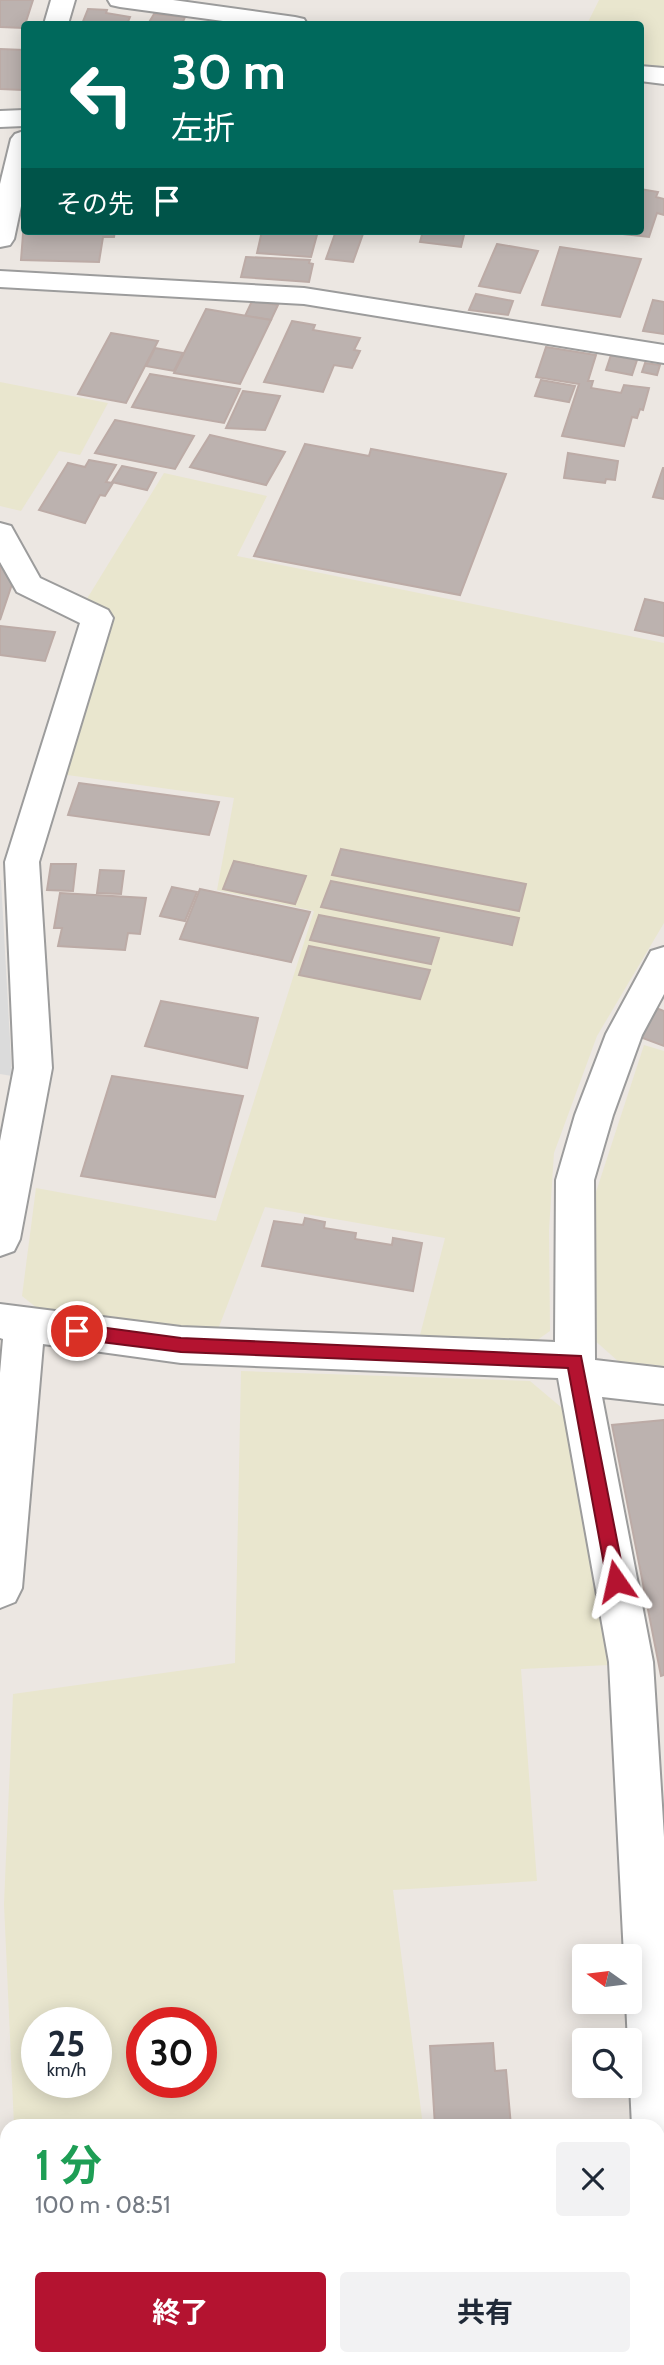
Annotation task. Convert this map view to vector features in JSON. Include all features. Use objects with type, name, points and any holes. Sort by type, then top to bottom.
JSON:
[{"type":"street","points":[[57,21],[63,0]]},
{"type":"street","points":[[120,0],[273,21]]},
{"type":"street","points":[[644,74],[664,76]]},
{"type":"street","points":[[0,119],[21,118]]},
{"type":"street","points":[[0,239],[21,152]]},
{"type":"street","points":[[0,279],[304,296],[664,354]]},
{"type":"street","points":[[0,533],[28,585],[97,618],[22,862],[33,1068],[0,1238]]},
{"type":"street","points":[[657,2119],[631,1661],[577,1368],[575,1180],[594,1115],[624,1034],[664,961]]},
{"type":"street","points":[[0,1588],[13,1323],[181,1345],[577,1368],[664,1386]]},
{"type":"shaded area","points":[[599,0],[664,0],[664,68],[644,65],[644,21],[588,21]]},
{"type":"shaded area","points":[[0,382],[108,403],[80,455],[59,451],[21,511],[0,506]]},
{"type":"shaded area","points":[[164,473],[267,496],[237,556],[664,643],[664,923],[597,1036],[554,1153],[549,1230],[550,1331],[526,1348],[419,1339],[445,1238],[265,1207],[217,1332],[42,1312],[22,1296],[36,1188],[216,1221],[314,911],[217,890],[234,798],[60,774],[114,617],[85,602]]},
{"type":"shaded area","points":[[1,880],[12,1076],[0,1074]]},
{"type":"shaded area","points":[[644,1045],[664,1051],[664,1366],[618,1361],[592,1338],[596,1192]]},
{"type":"shaded area","points":[[241,1371],[530,1381],[562,1408],[610,1665],[521,1669],[537,1881],[393,1890],[422,2119],[14,2119],[4,1904],[13,1694],[235,1663]]},
{"type":"building","points":[[0,0],[33,0],[26,21],[21,21],[21,28],[0,27]]},
{"type":"building","points":[[88,9],[107,10],[106,13],[130,17],[128,21],[83,21]]},
{"type":"building","points":[[154,14],[185,17],[183,21],[150,21]]},
{"type":"building","points":[[0,49],[21,50],[21,90],[0,89]]},
{"type":"building","points":[[644,190],[658,192],[656,197],[664,199],[664,215],[657,213],[649,237],[631,235],[644,235]]},
{"type":"building","points":[[23,235],[114,235],[103,237],[99,262],[21,260]]},
{"type":"building","points":[[261,235],[317,235],[311,257],[257,253]]},
{"type":"building","points":[[335,235],[363,235],[353,262],[326,259]]},
{"type":"building","points":[[422,235],[464,235],[461,247],[420,242]]},
{"type":"building","points":[[497,244],[538,251],[520,293],[479,286]]},
{"type":"building","points":[[560,247],[641,259],[620,317],[542,305]]},
{"type":"building","points":[[246,257],[310,260],[309,263],[313,264],[309,282],[241,277]]},
{"type":"building","points":[[476,294],[513,301],[508,315],[469,310]]},
{"type":"building","points":[[653,300],[664,302],[664,334],[643,331]]},
{"type":"building","points":[[252,301],[278,305],[271,320],[245,316]]},
{"type":"building","points":[[206,309],[271,320],[240,384],[174,373]]},
{"type":"building","points":[[292,321],[315,325],[313,330],[360,338],[354,350],[360,351],[352,368],[334,365],[323,392],[264,382]]},
{"type":"building","points":[[111,333],[158,341],[126,403],[78,394]]},
{"type":"building","points":[[546,347],[596,355],[588,381],[593,381],[591,388],[621,393],[624,385],[649,388],[643,410],[640,409],[637,418],[632,417],[624,446],[562,436],[579,384],[536,377]]},
{"type":"building","points":[[155,348],[183,353],[174,371],[146,366]]},
{"type":"building","points":[[611,355],[637,360],[632,375],[606,370]]},
{"type":"building","points":[[645,363],[660,365],[657,375],[642,372]]},
{"type":"building","points":[[150,374],[240,389],[224,423],[132,407]]},
{"type":"building","points":[[541,380],[575,386],[569,402],[535,396]]},
{"type":"building","points":[[243,391],[280,396],[265,430],[226,428]]},
{"type":"building","points":[[115,420],[194,436],[175,469],[95,453]]},
{"type":"building","points":[[210,435],[285,452],[266,485],[190,467]]},
{"type":"building","points":[[305,444],[369,456],[371,449],[506,474],[460,595],[254,556]]},
{"type":"building","points":[[568,453],[618,461],[615,480],[606,479],[605,483],[564,478]]},
{"type":"building","points":[[89,460],[116,465],[106,482],[113,483],[105,496],[100,495],[85,523],[39,510],[68,463],[85,467]]},
{"type":"building","points":[[122,466],[156,473],[147,490],[112,482]]},
{"type":"building","points":[[664,468],[664,499],[653,497]]},
{"type":"building","points":[[0,564],[12,584],[0,620]]},
{"type":"building","points":[[645,599],[664,603],[664,636],[635,630]]},
{"type":"building","points":[[0,626],[55,632],[45,661],[0,655]]},
{"type":"building","points":[[79,783],[219,802],[209,835],[68,815]]},
{"type":"building","points":[[341,849],[526,884],[519,911],[332,875]]},
{"type":"building","points":[[234,861],[306,876],[295,904],[223,889]]},
{"type":"building","points":[[51,864],[76,864],[73,891],[47,890]]},
{"type":"building","points":[[100,870],[124,871],[121,894],[97,893]]},
{"type":"building","points":[[331,881],[519,918],[512,945],[321,907]]},
{"type":"building","points":[[172,887],[197,892],[185,921],[160,916]]},
{"type":"building","points":[[200,889],[310,912],[291,962],[180,939]]},
{"type":"building","points":[[60,893],[146,898],[140,934],[128,933],[125,950],[58,946],[62,928],[54,928]]},
{"type":"building","points":[[319,915],[439,938],[431,964],[310,940]]},
{"type":"building","points":[[309,946],[430,970],[420,999],[299,975]]},
{"type":"building","points":[[161,1001],[258,1018],[247,1068],[145,1046]]},
{"type":"building","points":[[656,1008],[664,1011],[664,1046],[640,1037]]},
{"type":"building","points":[[112,1076],[243,1096],[215,1197],[81,1176]]},
{"type":"building","points":[[305,1218],[325,1222],[324,1228],[356,1233],[355,1239],[392,1245],[393,1238],[422,1243],[413,1291],[262,1266],[274,1221],[303,1225]]},
{"type":"building","points":[[664,1420],[664,1675],[661,1676],[612,1425]]},
{"type":"building","points":[[493,2043],[495,2071],[506,2070],[510,2119],[435,2119],[430,2046]]},
{"type":"route","points":[[77,1331],[181,1345],[575,1361],[616,1581]]}]
